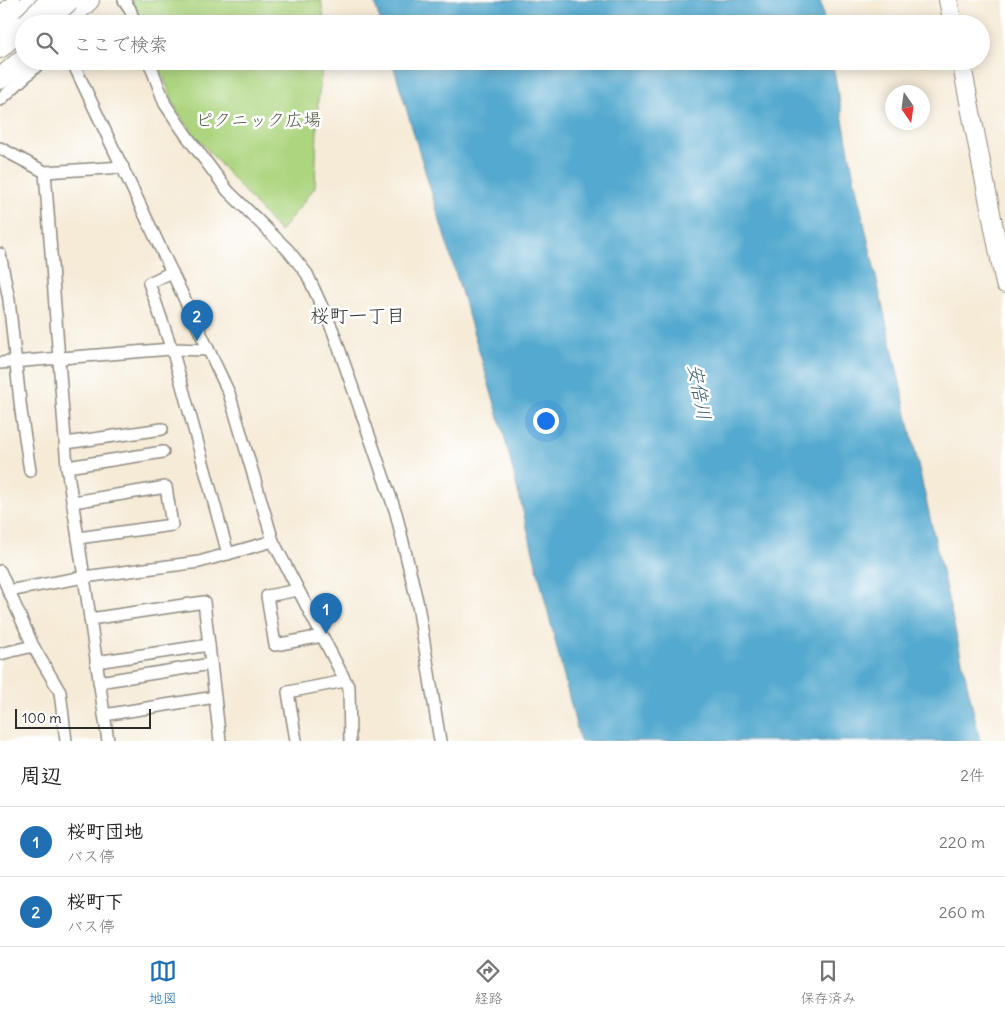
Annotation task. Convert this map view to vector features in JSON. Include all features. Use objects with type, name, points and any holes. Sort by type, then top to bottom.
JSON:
[{"type":"highway","points":[[16,15],[33,0]]},
{"type":"highway","points":[[35,15],[51,0]]},
{"type":"highway","points":[[54,15],[70,0]]},
{"type":"highway","points":[[73,15],[89,0]]},
{"type":"highway","points":[[0,30],[15,16]]},
{"type":"highway","points":[[0,48],[15,34]]},
{"type":"highway","points":[[0,63],[15,50]]},
{"type":"highway","points":[[0,79],[15,66]]},
{"type":"main road","points":[[948,0],[951,15]]},
{"type":"main road","points":[[963,70],[1005,284]]},
{"type":"street","points":[[0,12],[14,0]]},
{"type":"street","points":[[43,0],[50,15]]},
{"type":"street","points":[[124,0],[132,15]]},
{"type":"street","points":[[0,100],[32,70]]},
{"type":"street","points":[[76,70],[229,393],[272,541],[349,688],[350,741]]},
{"type":"street","points":[[152,70],[165,104],[228,191],[288,250],[307,274],[333,331],[396,513],[418,606],[440,741]]},
{"type":"street","points":[[0,148],[45,172],[123,167]]},
{"type":"street","points":[[45,172],[67,467],[108,741]]},
{"type":"street","points":[[0,254],[9,300],[30,471]]},
{"type":"street","points":[[172,272],[149,283],[171,349],[228,554]]},
{"type":"street","points":[[0,363],[171,349],[208,350]]},
{"type":"street","points":[[66,443],[162,429]]},
{"type":"street","points":[[67,467],[163,452]]},
{"type":"street","points":[[73,502],[166,487],[172,525],[78,538]]},
{"type":"street","points":[[8,591],[84,577],[199,562],[272,541]]},
{"type":"street","points":[[0,571],[33,646],[60,692],[66,741]]},
{"type":"street","points":[[298,590],[267,596],[275,645],[322,636]]},
{"type":"street","points":[[90,619],[204,602],[220,741]]},
{"type":"street","points":[[96,662],[209,645]]},
{"type":"street","points":[[0,654],[33,646]]},
{"type":"street","points":[[99,682],[211,664]]},
{"type":"street","points":[[296,741],[288,692],[345,681]]},
{"type":"street","points":[[104,715],[214,697]]},
{"type":"green space","points":[[132,0],[321,0],[324,15],[138,15]]},
{"type":"green space","name":"ピクニック広場","points":[[161,70],[322,70],[318,101],[315,187],[280,232],[198,139],[177,111]]},
{"type":"water","points":[[374,0],[820,0],[823,15],[378,15]]},
{"type":"water","name":"安倍川","points":[[395,70],[834,70],[854,178],[980,741],[580,741],[503,431]]},
{"type":"place","name":"桜町下","points":[[197,341]]},
{"type":"place","name":"桜町団地","points":[[326,634]]},
{"type":"district","name":"桜町一丁目","points":[[358,315]]}]
